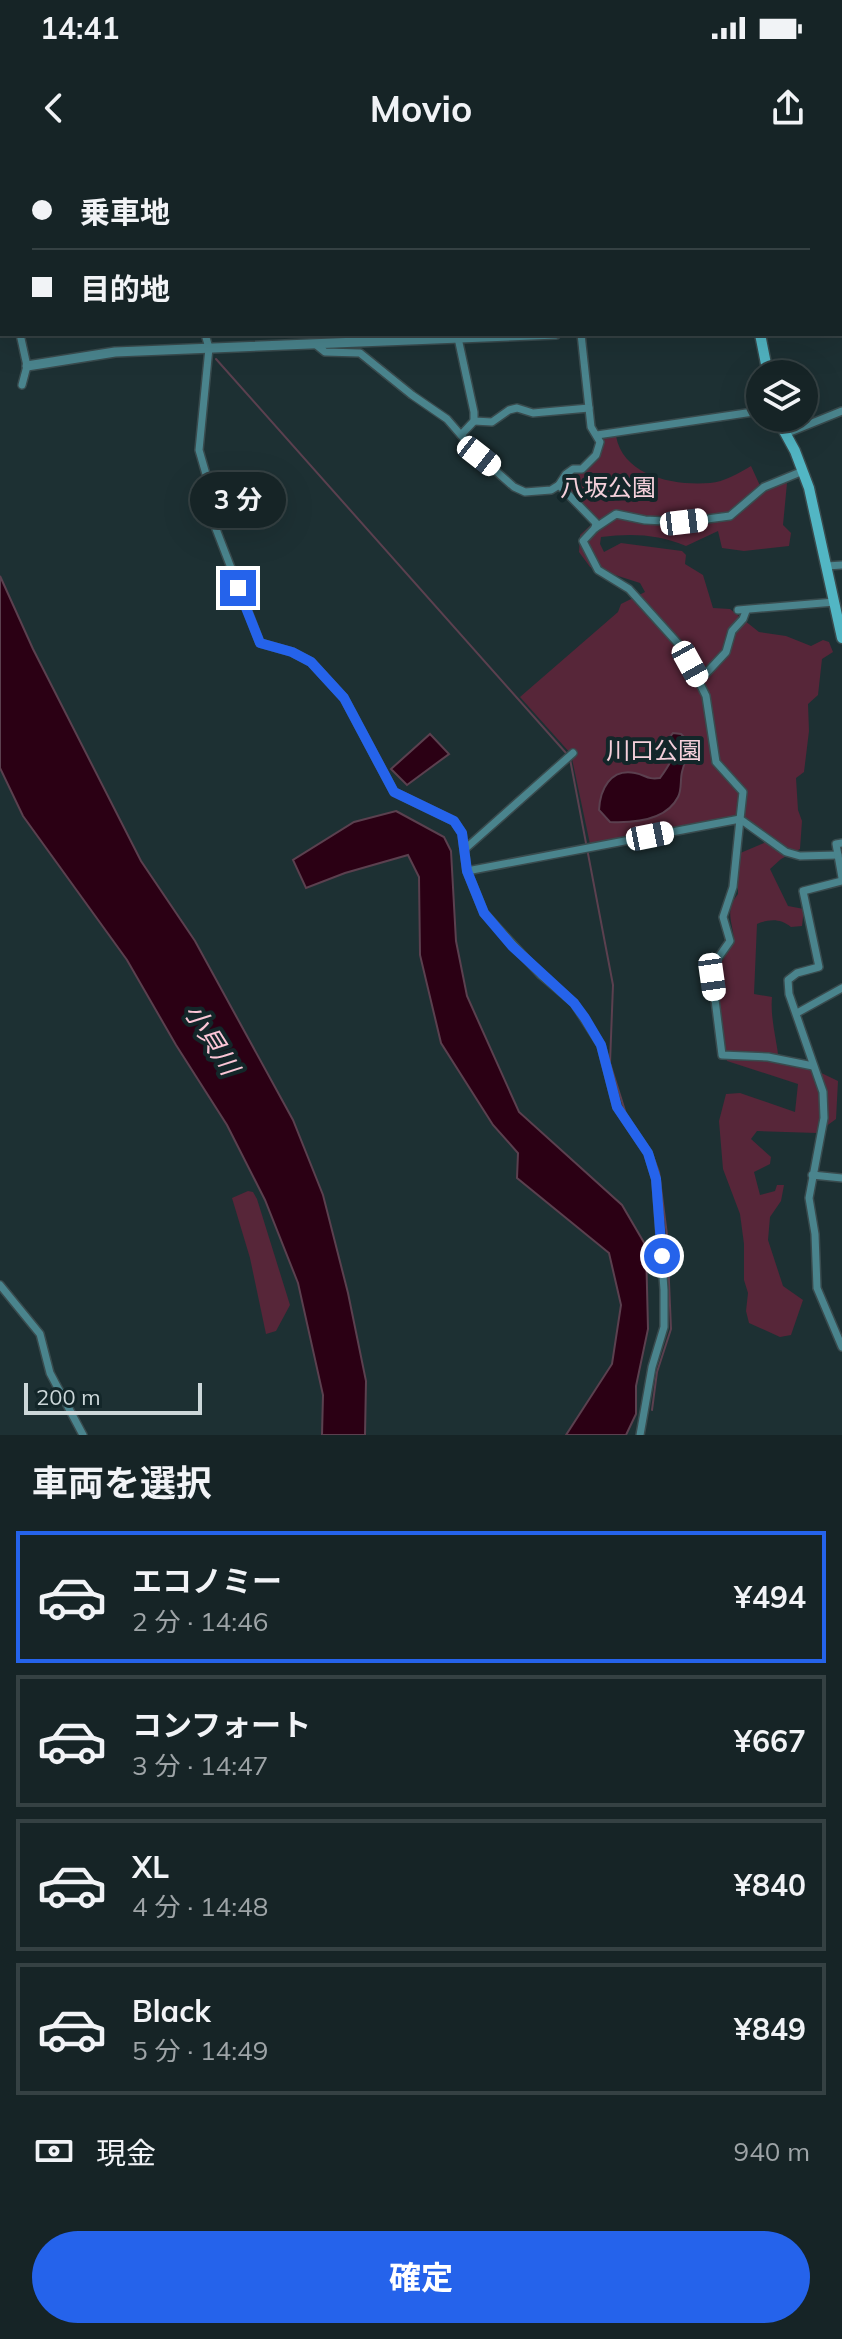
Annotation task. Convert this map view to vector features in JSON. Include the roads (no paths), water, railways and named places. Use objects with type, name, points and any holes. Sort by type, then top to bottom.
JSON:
[{"type":"main road","points":[[760,336],[765,360]]},
{"type":"main road","points":[[784,434],[803,471],[842,638]]},
{"type":"street","points":[[20,336],[27,366],[22,385]]},
{"type":"street","points":[[206,336],[209,348],[199,450],[210,488],[211,516],[260,643],[292,652],[311,662],[344,698],[394,792],[454,821],[462,833],[467,871],[484,913],[512,946],[574,1003],[585,1018],[601,1045],[617,1107],[648,1153],[656,1179],[664,1327],[652,1367],[640,1435]]},
{"type":"street","points":[[339,336],[350,342]]},
{"type":"street","points":[[27,366],[107,353],[507,336]]},
{"type":"street","points":[[315,344],[325,352],[360,353],[447,419],[479,456],[514,487],[525,492],[542,492],[559,485],[573,469],[582,469],[596,455],[600,442],[591,427],[581,336]]},
{"type":"street","points":[[458,338],[473,400],[474,421],[461,435]]},
{"type":"street","points":[[474,421],[492,422],[517,408],[533,413],[589,408]]},
{"type":"street","points":[[784,434],[842,411]]},
{"type":"street","points":[[597,435],[746,413]]},
{"type":"street","points":[[803,471],[764,487],[730,516],[684,522],[645,520],[616,514],[595,528],[583,541],[598,570],[629,589],[683,649],[706,696],[716,762],[743,792],[733,887],[723,917],[730,941],[711,968],[722,1055],[768,1057],[813,1066]]},
{"type":"street","points":[[559,485],[596,523],[595,528]]},
{"type":"street","points":[[827,566],[842,565]]},
{"type":"street","points":[[699,681],[726,652],[732,631],[743,619],[742,610],[835,602]]},
{"type":"street","points":[[465,849],[573,753]]},
{"type":"street","points":[[467,871],[740,819],[786,852],[800,856],[838,855]]},
{"type":"street","points":[[842,843],[836,844],[842,879],[803,891],[819,967],[797,973],[788,980],[789,994],[823,1092],[824,1118],[809,1198],[815,1234],[817,1288],[842,1347]]},
{"type":"street","points":[[797,1013],[842,988]]},
{"type":"street","points":[[812,1175],[842,1178]]},
{"type":"street","points":[[0,1285],[40,1334],[50,1373],[83,1435]]},
{"type":"water","name":"小貝川","points":[[0,576],[33,649],[141,861],[195,941],[293,1120],[323,1195],[348,1293],[366,1381],[365,1435],[322,1435],[323,1395],[298,1283],[265,1200],[227,1125],[127,960],[23,816],[0,768]]},
{"type":"water","points":[[673,733],[681,734],[688,741],[680,791],[673,805],[648,819],[610,822],[599,810],[608,782],[626,772],[660,778],[670,762],[668,739]]},
{"type":"water","points":[[430,734],[449,754],[407,785],[391,769]]},
{"type":"water","points":[[396,811],[444,837],[451,851],[456,941],[467,996],[519,1112],[622,1205],[646,1246],[648,1329],[636,1386],[636,1414],[626,1435],[566,1435],[612,1364],[621,1305],[609,1253],[517,1178],[518,1153],[493,1125],[441,1043],[420,955],[419,877],[408,855],[306,888],[293,860],[354,822]]},
{"type":"waterway","points":[[216,359],[566,753]]},
{"type":"waterway","points":[[570,759],[613,985],[610,1063],[626,1114]]},
{"type":"waterway","points":[[634,1126],[648,1147]]},
{"type":"waterway","points":[[652,1410],[657,1372],[671,1329],[667,1235],[659,1172],[653,1156]]},
{"type":"park label","name":"八坂公園","points":[[608,487]]},
{"type":"park label","name":"川口公園","points":[[654,750]]}]
